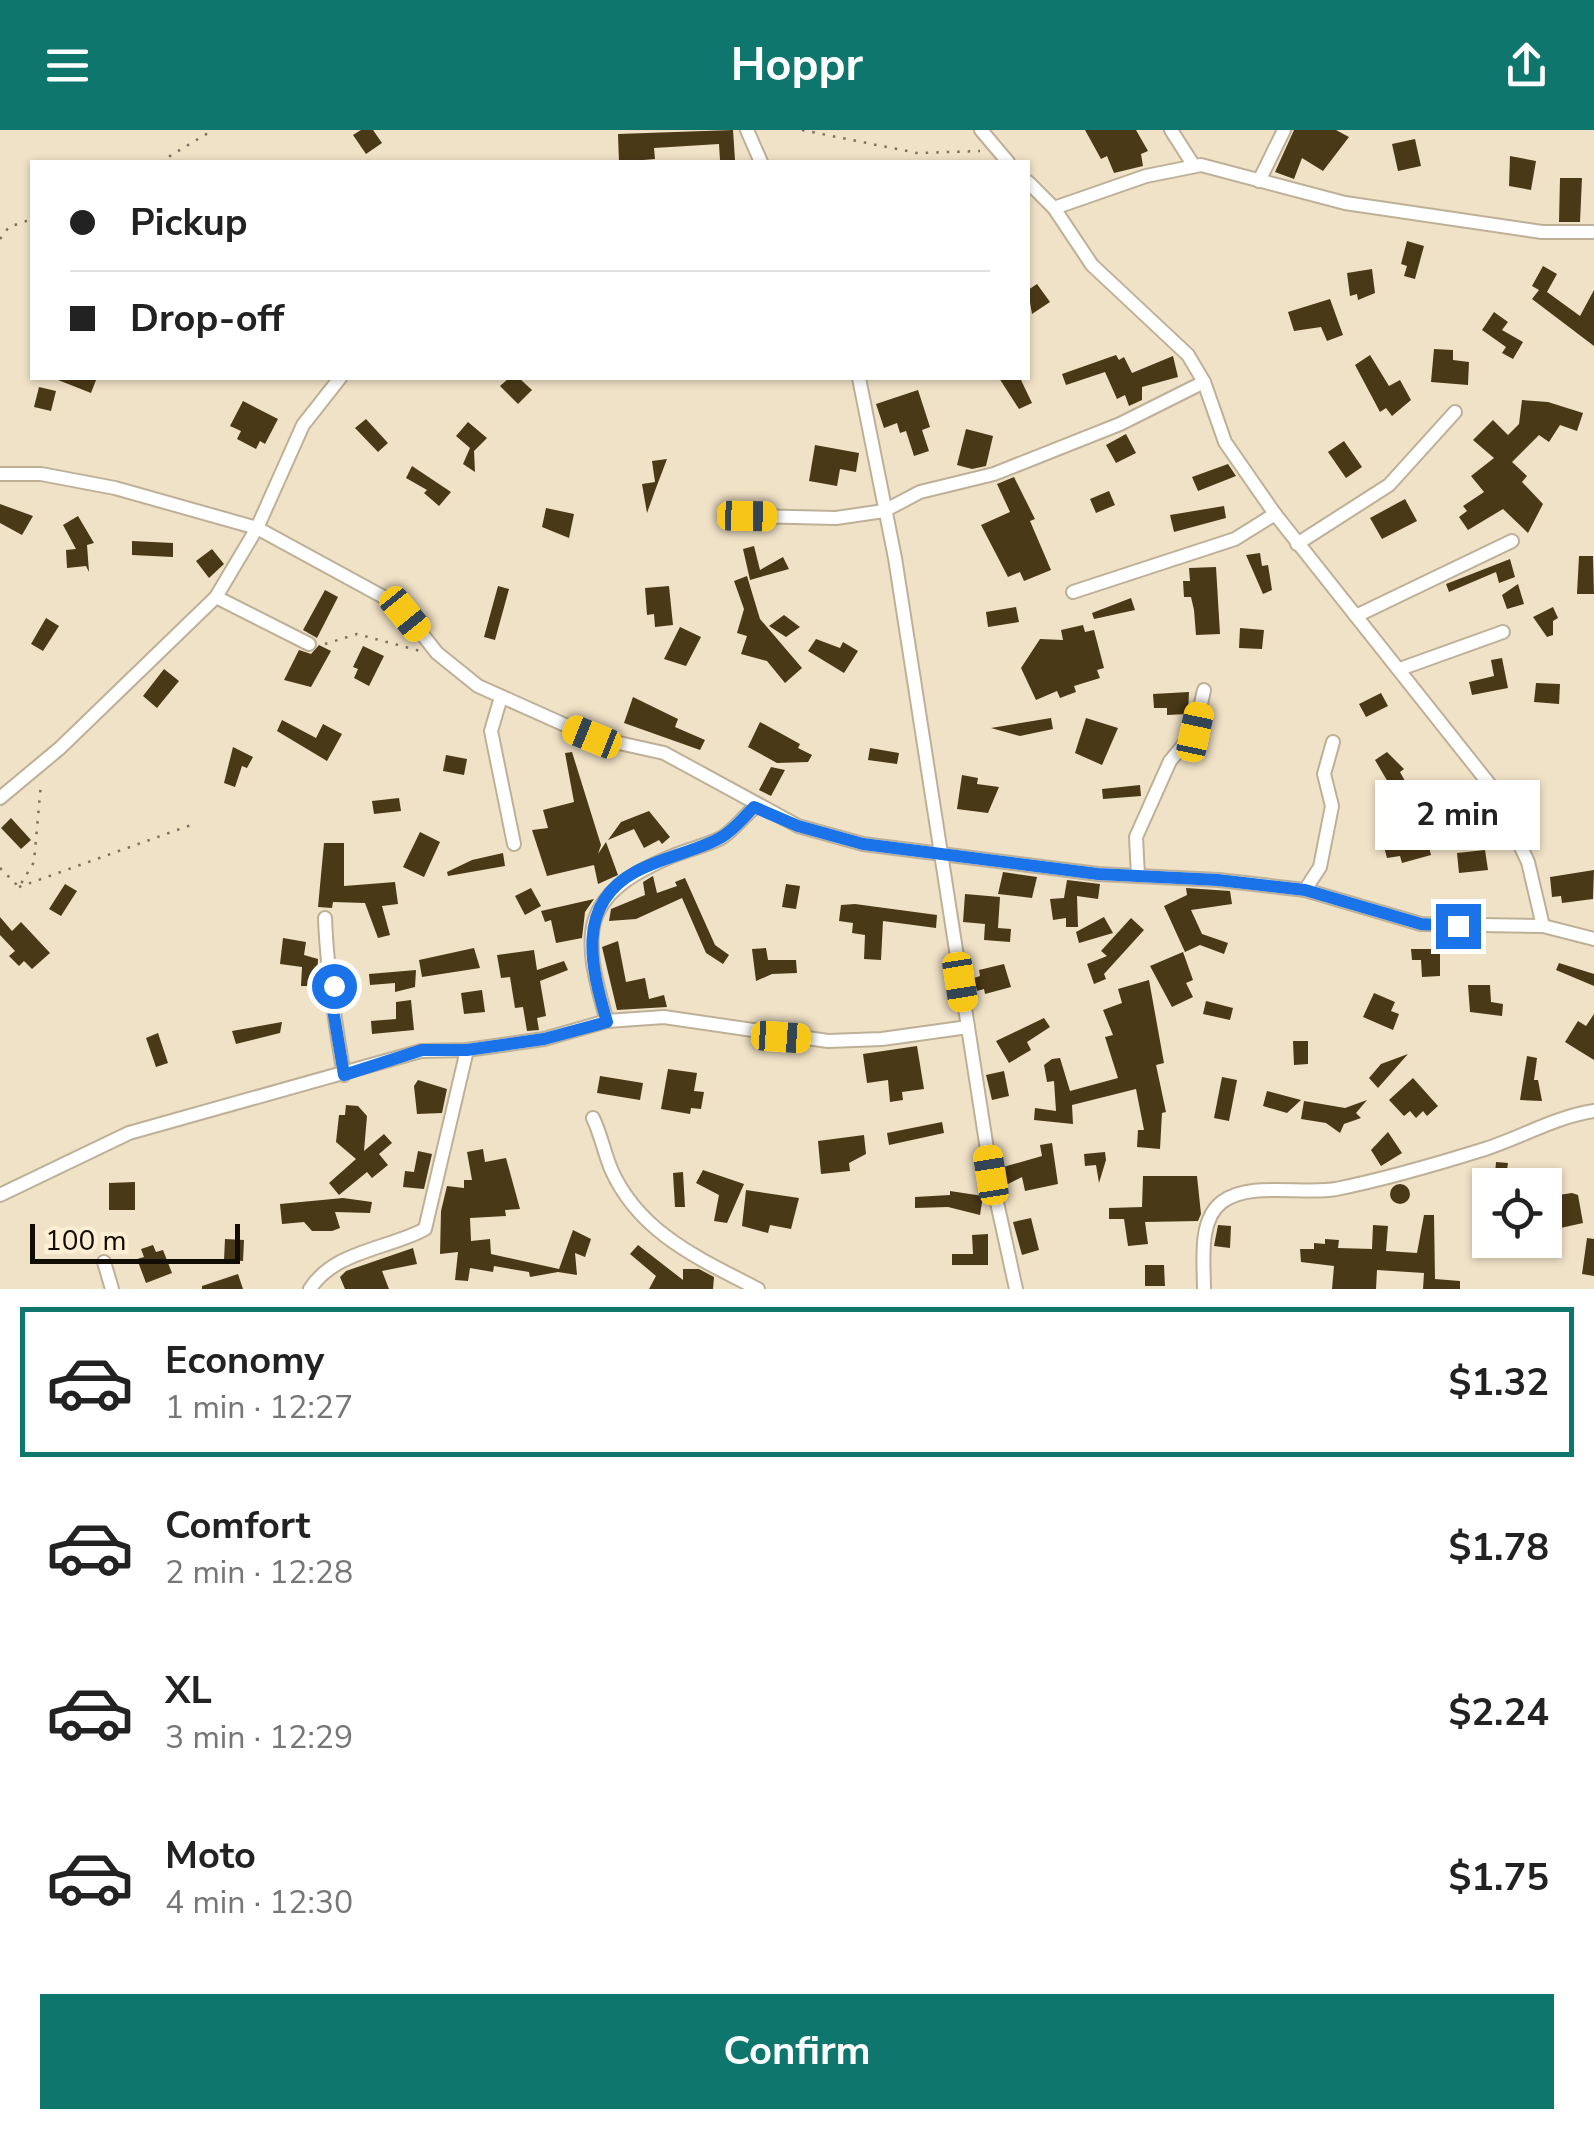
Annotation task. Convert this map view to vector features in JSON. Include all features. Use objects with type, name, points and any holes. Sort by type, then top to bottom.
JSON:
[{"type":"street","points":[[747,130],[760,160]]},
{"type":"street","points":[[981,130],[1006,160]]},
{"type":"street","points":[[1171,130],[1194,166]]},
{"type":"street","points":[[1259,181],[1284,130]]},
{"type":"street","points":[[1054,208],[1146,176],[1194,166],[1346,203],[1542,232],[1594,232]]},
{"type":"street","points":[[1030,184],[1054,208],[1092,266],[1166,330],[1204,382],[1224,442],[1275,514],[1494,790],[1528,862],[1543,926]]},
{"type":"street","points":[[0,798],[43,762],[216,596],[257,528],[303,425],[338,380]]},
{"type":"street","points":[[858,380],[895,558],[991,1175],[1016,1289]]},
{"type":"street","points":[[747,516],[836,518],[884,511],[920,492],[994,474],[1120,424],[1204,382]]},
{"type":"street","points":[[1297,544],[1390,484],[1455,412]]},
{"type":"street","points":[[0,474],[41,474],[115,488],[257,528],[388,598],[457,673],[592,737],[664,754],[754,807],[798,826],[863,844],[1138,876],[1305,890],[1421,924],[1543,926],[1594,939]]},
{"type":"street","points":[[1073,592],[1235,538],[1275,514]]},
{"type":"street","points":[[1356,616],[1512,541]]},
{"type":"street","points":[[216,596],[309,644]]},
{"type":"street","points":[[1400,670],[1503,632]]},
{"type":"street","points":[[1138,876],[1136,837],[1170,761],[1195,732],[1204,690]]},
{"type":"street","points":[[501,697],[491,731],[514,844]]},
{"type":"street","points":[[1305,890],[1320,867],[1332,806],[1324,774],[1332,742]]},
{"type":"street","points":[[607,1022],[596,985],[592,917],[599,904],[632,874],[723,837],[754,807]]},
{"type":"street","points":[[325,918],[326,960],[334,986],[334,1015],[344,1075]]},
{"type":"street","points":[[0,1195],[129,1132],[344,1075],[422,1050],[467,1050],[544,1039],[607,1022],[682,1018],[781,1037],[828,1041],[882,1039],[968,1026]]},
{"type":"street","points":[[310,1289],[344,1260],[367,1249],[399,1243],[425,1229],[467,1050]]},
{"type":"street","points":[[1204,1289],[1208,1223],[1220,1203],[1236,1194],[1330,1190],[1371,1181],[1486,1148],[1568,1115],[1594,1111]]},
{"type":"street","points":[[593,1118],[610,1166],[639,1212],[675,1246],[758,1289]]},
{"type":"street","points":[[104,1262],[112,1289]]},
{"type":"path","points":[[163,160],[214,130]]},
{"type":"path","points":[[802,130],[917,154],[996,150]]},
{"type":"path","points":[[0,239],[10,227],[30,220]]},
{"type":"path","points":[[309,644],[327,645],[357,634],[416,653],[430,646]]},
{"type":"path","points":[[19,887],[34,862],[43,762]]},
{"type":"path","points":[[19,887],[191,825]]},
{"type":"path","points":[[0,868],[19,887]]},
{"type":"building","points":[[373,130],[382,143],[366,154],[353,135]]},
{"type":"building","points":[[733,130],[735,160],[720,160],[719,144],[654,148],[655,159],[619,160],[618,134]]},
{"type":"building","points":[[1085,130],[1136,130],[1148,151],[1141,154],[1143,166],[1114,173],[1107,156],[1101,159]]},
{"type":"building","points":[[1294,130],[1336,130],[1349,137],[1323,171],[1302,158],[1294,179],[1275,172]]},
{"type":"building","points":[[1415,139],[1421,166],[1398,171],[1392,144]]},
{"type":"building","points":[[1510,156],[1536,161],[1531,190],[1509,186]]},
{"type":"building","points":[[1560,178],[1582,178],[1580,222],[1559,222]]},
{"type":"building","points":[[1407,241],[1424,246],[1415,279],[1404,276],[1407,266],[1401,264]]},
{"type":"building","points":[[1543,266],[1557,274],[1547,292],[1580,316],[1594,290],[1594,346],[1532,299],[1539,290],[1532,286]]},
{"type":"building","points":[[1372,269],[1375,293],[1358,300],[1357,294],[1350,296],[1347,273]]},
{"type":"building","points":[[1037,284],[1050,302],[1032,314],[1030,302],[1030,289]]},
{"type":"building","points":[[1330,299],[1343,335],[1327,341],[1321,327],[1294,331],[1288,312]]},
{"type":"building","points":[[1494,312],[1508,322],[1502,330],[1523,342],[1513,359],[1502,353],[1506,347],[1482,330]]},
{"type":"building","points":[[1434,349],[1453,350],[1453,360],[1469,362],[1468,385],[1431,382]]},
{"type":"building","points":[[1116,355],[1119,360],[1124,357],[1132,373],[1173,356],[1178,377],[1142,387],[1142,400],[1129,406],[1125,395],[1117,399],[1105,372],[1066,385],[1062,374]]},
{"type":"building","points":[[1370,355],[1389,386],[1400,380],[1411,400],[1392,416],[1386,408],[1380,412],[1355,365]]},
{"type":"building","points":[[58,380],[96,380],[91,393]]},
{"type":"building","points":[[507,380],[521,380],[532,390],[518,404],[500,386]]},
{"type":"building","points":[[1000,380],[1021,380],[1032,403],[1019,409]]},
{"type":"building","points":[[39,387],[56,391],[51,411],[34,407]]},
{"type":"building","points":[[918,390],[930,427],[922,430],[929,451],[914,456],[906,431],[900,433],[897,423],[884,428],[876,404]]},
{"type":"building","points":[[1522,400],[1548,402],[1583,413],[1577,431],[1560,425],[1549,442],[1539,435],[1512,462],[1527,476],[1522,482],[1543,504],[1528,533],[1503,509],[1468,530],[1459,517],[1467,511],[1463,506],[1484,492],[1471,476],[1494,458],[1473,440],[1493,420],[1508,435],[1519,424]]},
{"type":"building","points":[[243,401],[278,419],[265,444],[260,441],[256,449],[237,439],[241,431],[230,426]]},
{"type":"building","points":[[366,419],[388,443],[378,452],[355,428]]},
{"type":"building","points":[[468,422],[487,438],[474,451],[475,472],[463,464],[470,448],[456,436]]},
{"type":"building","points":[[966,429],[993,436],[986,466],[972,469],[957,465]]},
{"type":"building","points":[[1126,434],[1136,453],[1116,463],[1106,445]]},
{"type":"building","points":[[1344,441],[1362,467],[1346,478],[1328,452]]},
{"type":"building","points":[[815,445],[859,453],[856,472],[840,469],[837,486],[809,481]]},
{"type":"building","points":[[667,459],[647,513],[642,484],[655,482],[652,461]]},
{"type":"building","points":[[1228,464],[1236,476],[1198,491],[1192,477]]},
{"type":"building","points":[[412,466],[451,492],[439,506],[424,493],[427,490],[406,478]]},
{"type":"building","points":[[1014,477],[1035,519],[1030,521],[1051,570],[1024,581],[1020,572],[1008,577],[981,525],[1010,512],[997,484]]},
{"type":"building","points":[[1109,491],[1115,505],[1096,513],[1090,499]]},
{"type":"building","points":[[1405,499],[1417,521],[1382,539],[1370,518]]},
{"type":"building","points":[[0,504],[33,516],[22,535],[0,523]]},
{"type":"building","points":[[1224,506],[1226,518],[1174,532],[1170,515]]},
{"type":"building","points":[[546,508],[574,514],[569,538],[542,527]]},
{"type":"building","points":[[78,516],[94,543],[87,545],[89,572],[86,566],[67,568],[66,550],[76,549],[63,525]]},
{"type":"building","points":[[132,541],[173,543],[173,557],[132,555]]},
{"type":"building","points":[[754,546],[760,570],[783,557],[789,569],[750,580],[743,549]]},
{"type":"building","points":[[212,549],[224,564],[209,578],[196,561]]},
{"type":"building","points":[[1260,553],[1262,566],[1268,565],[1272,590],[1263,594],[1246,555]]},
{"type":"building","points":[[1579,556],[1593,556],[1594,594],[1577,594]]},
{"type":"building","points":[[1510,559],[1515,577],[1499,583],[1496,572],[1449,592],[1446,584]]},
{"type":"building","points":[[1216,567],[1220,634],[1196,635],[1191,597],[1184,597],[1183,581],[1190,581],[1189,568]]},
{"type":"building","points":[[747,576],[760,619],[802,668],[785,683],[767,661],[741,654],[747,636],[737,633],[744,609],[734,581]]},
{"type":"building","points":[[1518,584],[1524,604],[1507,609],[1502,595]]},
{"type":"building","points":[[498,586],[509,589],[495,640],[484,637]]},
{"type":"building","points":[[669,586],[673,625],[655,627],[654,614],[647,615],[645,588]]},
{"type":"building","points":[[325,590],[338,597],[317,638],[303,630]]},
{"type":"building","points":[[1131,598],[1135,610],[1094,619],[1092,613]]},
{"type":"building","points":[[1016,607],[1019,622],[988,627],[986,612]]},
{"type":"building","points":[[1553,607],[1558,618],[1553,621],[1553,635],[1547,637],[1533,617]]},
{"type":"building","points":[[784,615],[800,627],[786,637],[769,626]]},
{"type":"building","points":[[46,618],[59,626],[43,651],[31,644]]},
{"type":"building","points":[[1083,625],[1085,632],[1094,630],[1104,668],[1097,670],[1100,678],[1074,686],[1076,692],[1060,698],[1057,691],[1036,700],[1021,668],[1040,639],[1063,640],[1061,630]]},
{"type":"building","points":[[680,627],[701,637],[686,666],[664,659]]},
{"type":"building","points":[[1240,628],[1264,630],[1262,649],[1239,648]]},
{"type":"building","points":[[816,639],[840,648],[843,642],[858,651],[844,673],[808,651]]},
{"type":"building","points":[[319,645],[331,651],[311,687],[284,680],[299,650],[311,654]]},
{"type":"building","points":[[363,646],[384,656],[369,686],[354,678],[358,669],[353,667]]},
{"type":"building","points":[[1502,658],[1508,688],[1472,695],[1469,682],[1494,676],[1491,660]]},
{"type":"building","points":[[164,669],[179,681],[157,708],[143,696]]},
{"type":"building","points":[[1536,683],[1560,684],[1559,704],[1534,702]]},
{"type":"building","points":[[1189,692],[1188,714],[1167,715],[1167,708],[1154,708],[1153,694]]},
{"type":"building","points":[[1381,693],[1388,706],[1366,717],[1359,704]]},
{"type":"building","points":[[633,697],[678,719],[675,727],[705,740],[700,750],[624,723]]},
{"type":"building","points":[[1051,718],[1053,729],[1020,736],[991,728]]},
{"type":"building","points":[[1086,718],[1118,728],[1102,765],[1075,753]]},
{"type":"building","points":[[282,720],[316,738],[323,724],[342,734],[327,761],[277,731]]},
{"type":"building","points":[[760,722],[800,744],[798,748],[812,755],[808,762],[777,763],[748,747]]},
{"type":"building","points":[[233,747],[253,757],[247,768],[242,766],[235,787],[224,783]]},
{"type":"building","points":[[870,748],[899,753],[897,764],[868,760]]},
{"type":"building","points":[[572,752],[601,845],[598,854],[606,842],[618,875],[598,884],[594,865],[547,876],[532,830],[548,828],[543,810],[574,802],[565,753]]},
{"type":"building","points":[[1387,752],[1404,769],[1400,772],[1405,781],[1392,789],[1375,760]]},
{"type":"building","points":[[446,755],[467,759],[464,775],[443,771]]},
{"type":"building","points":[[771,767],[785,770],[771,796],[759,790]]},
{"type":"building","points":[[962,775],[978,778],[977,784],[999,787],[988,813],[957,809]]},
{"type":"building","points":[[1140,785],[1141,796],[1103,799],[1102,789]]},
{"type":"building","points":[[399,798],[401,811],[374,814],[372,801]]},
{"type":"building","points":[[649,811],[670,837],[662,844],[659,840],[644,848],[634,829],[608,840],[621,822]]},
{"type":"building","points":[[1410,816],[1417,841],[1427,839],[1431,855],[1402,863],[1400,856],[1387,858],[1383,843],[1392,841],[1389,831],[1398,828],[1396,820]]},
{"type":"building","points":[[11,818],[31,840],[21,849],[1,828]]},
{"type":"building","points":[[420,832],[440,842],[424,877],[403,867]]},
{"type":"building","points":[[324,843],[344,843],[344,886],[395,882],[398,904],[382,906],[390,935],[378,938],[365,903],[333,902],[332,908],[318,907]]},
{"type":"building","points":[[1485,850],[1488,870],[1459,873],[1457,853]]},
{"type":"building","points":[[503,853],[505,866],[448,876],[447,872],[472,860]]},
{"type":"building","points":[[1594,870],[1593,899],[1562,903],[1561,896],[1552,897],[1550,877]]},
{"type":"building","points":[[1003,872],[1037,877],[1032,898],[998,894]]},
{"type":"building","points":[[653,876],[657,893],[677,886],[675,882],[685,878],[715,945],[729,955],[723,964],[706,953],[682,898],[636,919],[609,921],[611,909],[645,895],[643,882]]},
{"type":"building","points":[[1067,880],[1100,884],[1098,899],[1077,896],[1078,927],[1066,927],[1066,918],[1053,920],[1050,899],[1064,898]]},
{"type":"building","points":[[65,884],[77,891],[61,916],[49,909]]},
{"type":"building","points":[[786,884],[800,886],[796,909],[782,907]]},
{"type":"building","points":[[531,888],[541,906],[525,915],[515,896]]},
{"type":"building","points":[[1186,888],[1230,891],[1232,904],[1191,910],[1202,934],[1228,943],[1224,954],[1200,945],[1185,952],[1164,906],[1187,895]]},
{"type":"building","points":[[965,894],[1000,897],[998,928],[1011,929],[1010,942],[984,940],[985,924],[963,922]]},
{"type":"building","points":[[594,899],[585,912],[582,938],[556,943],[551,920],[545,922],[541,911]]},
{"type":"building","points":[[841,905],[937,915],[936,928],[883,921],[881,960],[864,959],[865,935],[852,933],[853,923],[839,921]]},
{"type":"building","points":[[0,917],[12,931],[21,922],[50,953],[32,969],[24,961],[19,966],[9,956],[15,951],[0,935]]},
{"type":"building","points":[[1104,917],[1113,933],[1079,943],[1076,932]]},
{"type":"building","points":[[1131,918],[1144,930],[1104,974],[1106,979],[1094,984],[1087,964],[1107,956],[1101,951]]},
{"type":"building","points":[[283,938],[306,942],[304,955],[318,959],[317,986],[301,986],[302,967],[280,964]]},
{"type":"building","points":[[618,941],[626,982],[645,978],[649,999],[664,995],[667,1007],[617,1010],[602,947]]},
{"type":"building","points":[[474,948],[480,968],[422,977],[419,960]]},
{"type":"building","points":[[766,948],[768,960],[796,960],[797,973],[772,974],[756,981],[752,949]]},
{"type":"building","points":[[1411,949],[1440,949],[1440,976],[1422,977],[1421,960],[1412,960]]},
{"type":"building","points":[[534,950],[537,970],[564,961],[568,970],[540,981],[546,1016],[537,1018],[539,1030],[527,1031],[523,1007],[515,1008],[510,977],[501,978],[497,955]]},
{"type":"building","points":[[1183,952],[1193,980],[1186,983],[1193,997],[1172,1007],[1150,966]]},
{"type":"building","points":[[1559,963],[1594,974],[1594,986],[1556,970]]},
{"type":"building","points":[[1004,964],[1011,987],[985,994],[984,989],[977,991],[974,978],[980,976],[979,970]]},
{"type":"building","points":[[416,970],[415,987],[395,992],[395,983],[370,985],[369,974]]},
{"type":"building","points":[[1149,980],[1164,1063],[1156,1065],[1166,1112],[1162,1113],[1160,1149],[1137,1147],[1138,1130],[1144,1130],[1136,1089],[1072,1105],[1073,1124],[1034,1120],[1035,1108],[1056,1111],[1054,1081],[1047,1082],[1044,1065],[1052,1059],[1060,1058],[1070,1091],[1118,1078],[1105,1037],[1113,1035],[1103,1010],[1122,1003],[1118,989]]},
{"type":"building","points":[[1468,985],[1490,985],[1491,1002],[1503,1004],[1502,1016],[1470,1012]]},
{"type":"building","points":[[482,990],[485,1012],[464,1014],[461,993]]},
{"type":"building","points":[[1374,993],[1395,1002],[1391,1011],[1399,1014],[1393,1030],[1363,1017]]},
{"type":"building","points":[[411,1000],[414,1030],[372,1034],[371,1021],[396,1019],[396,1002]]},
{"type":"building","points":[[1206,1001],[1233,1008],[1230,1020],[1203,1014]]},
{"type":"building","points":[[1594,1014],[1594,1060],[1565,1042],[1578,1021],[1586,1026]]},
{"type":"building","points":[[1044,1018],[1050,1027],[1027,1042],[1031,1050],[1009,1063],[996,1041]]},
{"type":"building","points":[[282,1022],[280,1033],[236,1044],[232,1031]]},
{"type":"building","points":[[158,1033],[168,1063],[156,1067],[146,1038]]},
{"type":"building","points":[[1293,1041],[1308,1041],[1308,1064],[1294,1065]]},
{"type":"building","points":[[917,1046],[924,1089],[902,1092],[903,1100],[890,1102],[888,1080],[867,1083],[863,1054]]},
{"type":"building","points":[[1408,1054],[1378,1088],[1369,1078],[1381,1064]]},
{"type":"building","points":[[1527,1056],[1537,1058],[1534,1080],[1538,1080],[1542,1101],[1520,1100]]},
{"type":"building","points":[[668,1069],[697,1073],[694,1091],[704,1092],[701,1109],[691,1108],[690,1114],[661,1109]]},
{"type":"building","points":[[1004,1071],[1009,1096],[992,1100],[986,1075]]},
{"type":"building","points":[[600,1076],[643,1083],[640,1100],[597,1093]]},
{"type":"building","points":[[1222,1077],[1237,1080],[1229,1121],[1214,1118]]},
{"type":"building","points":[[1413,1078],[1438,1106],[1427,1116],[1423,1111],[1416,1118],[1410,1111],[1404,1116],[1389,1100]]},
{"type":"building","points":[[418,1080],[447,1089],[442,1113],[417,1114],[414,1086]]},
{"type":"building","points":[[1267,1091],[1301,1100],[1287,1113],[1263,1106]]},
{"type":"building","points":[[1367,1100],[1356,1113],[1361,1118],[1344,1124],[1340,1133],[1326,1123],[1301,1119],[1304,1101],[1345,1108]]},
{"type":"building","points":[[346,1105],[358,1106],[367,1116],[364,1151],[384,1134],[392,1143],[379,1154],[388,1165],[372,1178],[367,1172],[339,1195],[329,1183],[356,1159],[336,1142],[339,1115],[345,1115]]},
{"type":"building","points":[[942,1122],[944,1133],[889,1145],[887,1133]]},
{"type":"building","points":[[1388,1132],[1402,1153],[1381,1166],[1371,1150]]},
{"type":"building","points":[[864,1135],[866,1154],[849,1163],[850,1171],[821,1174],[818,1141]]},
{"type":"building","points":[[1052,1143],[1058,1184],[1025,1191],[1022,1177],[1004,1186],[1000,1168],[1042,1156],[1040,1145]]},
{"type":"building","points":[[483,1149],[485,1162],[506,1158],[520,1209],[505,1210],[506,1216],[470,1218],[471,1241],[490,1239],[491,1254],[559,1269],[573,1230],[591,1239],[585,1257],[575,1253],[577,1275],[558,1272],[530,1277],[529,1272],[494,1266],[493,1272],[470,1268],[468,1281],[455,1280],[458,1252],[440,1254],[441,1211],[447,1186],[464,1188],[464,1180],[472,1180],[467,1152]]},
{"type":"building","points":[[418,1151],[432,1154],[424,1189],[403,1187],[405,1171],[414,1172]]},
{"type":"building","points":[[1105,1152],[1099,1183],[1096,1165],[1085,1166],[1084,1154]]},
{"type":"building","points":[[1496,1162],[1508,1163],[1507,1168],[1496,1168]]},
{"type":"building","points":[[703,1170],[744,1184],[727,1223],[714,1221],[719,1195],[696,1183]]},
{"type":"building","points":[[683,1172],[685,1207],[675,1207],[673,1173]]},
{"type":"building","points":[[1143,1176],[1197,1176],[1201,1214],[1198,1221],[1145,1222],[1148,1244],[1128,1246],[1124,1219],[1109,1219],[1109,1208],[1142,1207]]},
{"type":"building","points":[[135,1182],[135,1210],[109,1210],[109,1183]]},
{"type":"building","points":[[1396,1184],[1404,1184],[1410,1194],[1404,1204],[1396,1204],[1390,1198],[1390,1190]]},
{"type":"building","points":[[746,1190],[799,1198],[791,1229],[770,1225],[768,1233],[742,1226]]},
{"type":"building","points":[[950,1191],[983,1196],[980,1215],[948,1207],[915,1208],[915,1197],[950,1195]]},
{"type":"building","points":[[1562,1194],[1578,1195],[1583,1223],[1562,1228]]},
{"type":"building","points":[[343,1198],[372,1202],[370,1213],[335,1212],[340,1228],[332,1231],[312,1231],[304,1222],[282,1224],[280,1204]]},
{"type":"building","points":[[1424,1215],[1434,1215],[1435,1279],[1460,1281],[1460,1289],[1423,1289],[1424,1273],[1377,1270],[1376,1289],[1332,1289],[1334,1266],[1301,1262],[1300,1249],[1314,1249],[1314,1243],[1325,1244],[1325,1239],[1339,1240],[1338,1248],[1372,1249],[1373,1225],[1388,1226],[1386,1251],[1417,1253]]},
{"type":"building","points":[[1031,1218],[1039,1250],[1022,1255],[1013,1222]]},
{"type":"building","points":[[1218,1225],[1231,1226],[1230,1248],[1214,1246]]},
{"type":"building","points":[[988,1234],[988,1265],[952,1265],[952,1254],[973,1254],[972,1235]]},
{"type":"building","points":[[1587,1238],[1594,1239],[1594,1276],[1582,1274]]},
{"type":"building","points":[[225,1239],[244,1240],[243,1261],[224,1260]]},
{"type":"building","points":[[153,1245],[156,1252],[163,1250],[172,1273],[146,1283],[137,1259],[144,1257],[141,1249]]},
{"type":"building","points":[[638,1245],[683,1280],[683,1269],[699,1269],[714,1277],[713,1289],[649,1289],[656,1276],[630,1254]]},
{"type":"building","points":[[413,1248],[417,1264],[382,1271],[389,1289],[345,1289],[340,1277],[346,1271]]},
{"type":"building","points":[[1145,1265],[1164,1265],[1165,1286],[1145,1286]]},
{"type":"building","points":[[238,1274],[243,1289],[202,1289],[202,1286]]},
{"type":"route","points":[[334,986],[334,1015],[344,1075],[422,1050],[467,1050],[544,1039],[607,1022],[596,985],[592,917],[599,904],[632,874],[723,837],[754,807],[798,826],[863,844],[1098,874],[1218,880],[1305,890],[1421,924],[1458,926]]}]
